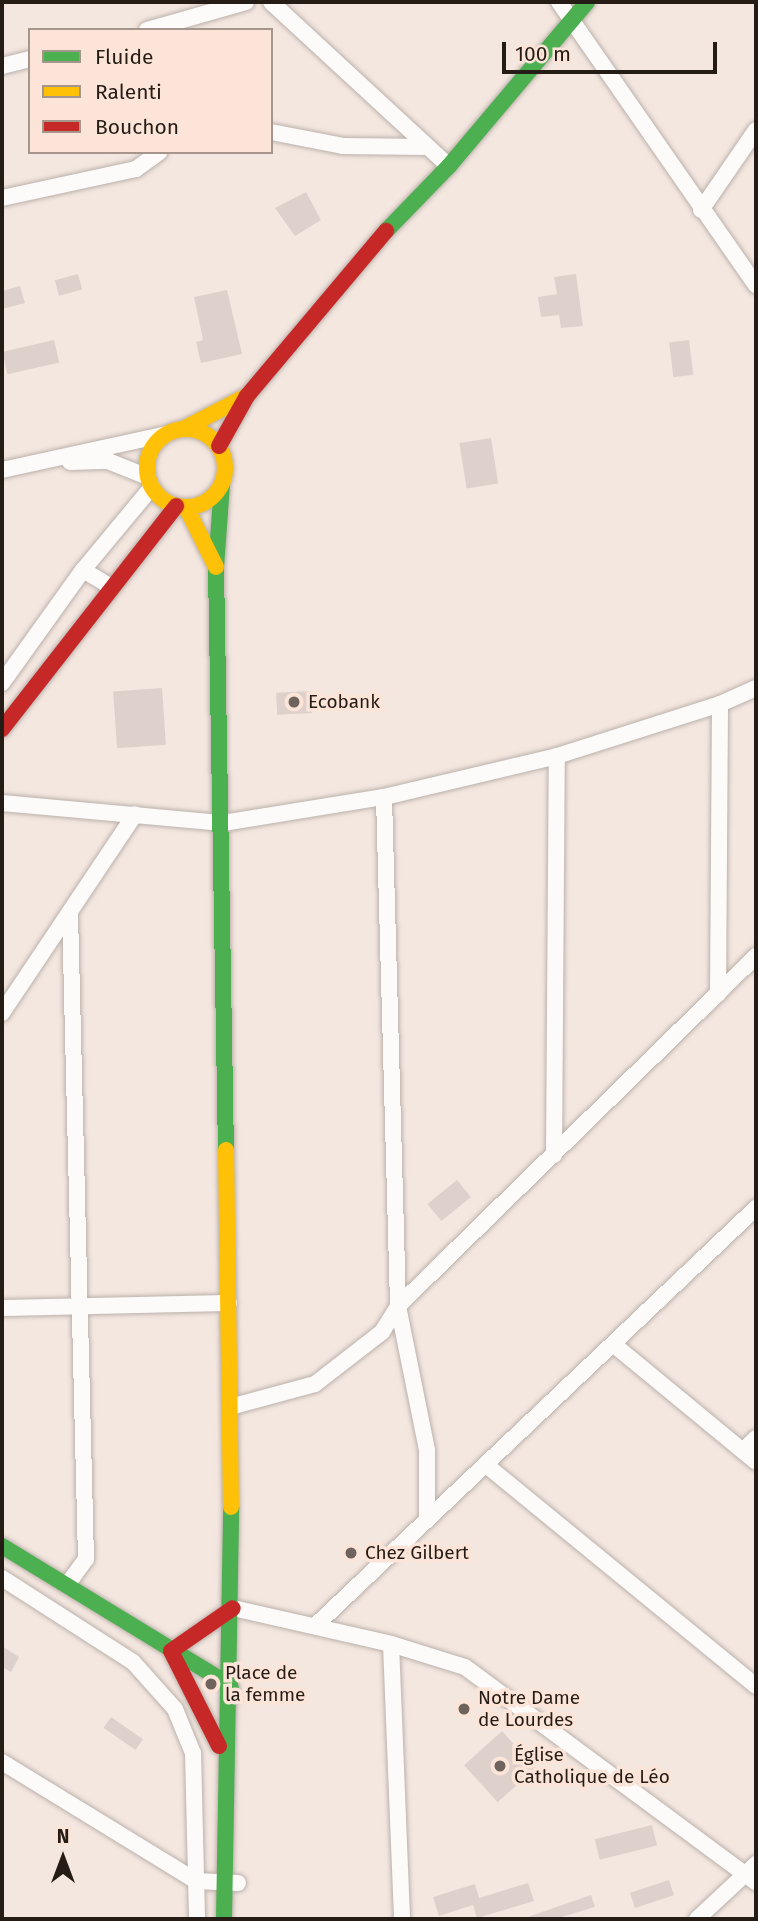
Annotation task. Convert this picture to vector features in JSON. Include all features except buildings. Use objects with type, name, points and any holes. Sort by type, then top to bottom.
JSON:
[{"type":"main road","points":[[219,446],[247,396],[361,257],[449,166],[587,2]]},
{"type":"main road","points":[[146,538],[150,453],[175,431],[247,396]]},
{"type":"main road","points":[[175,431],[197,430],[219,446],[226,471],[222,484],[216,568],[223,823],[233,1608],[230,1685],[225,1702],[225,1774],[231,1883],[240,1919]]},
{"type":"main road","points":[[150,482],[181,507],[216,568]]},
{"type":"main road","points":[[2,729],[146,538],[181,507],[208,501],[222,484]]},
{"type":"main road","points":[[2,1546],[230,1685],[235,1703],[231,1883],[224,1919]]},
{"type":"main road","points":[[172,1651],[233,1608]]},
{"type":"main road","points":[[172,1651],[211,1721],[225,1774]]},
{"type":"street","points":[[154,28],[246,2]]},
{"type":"street","points":[[271,2],[449,166]]},
{"type":"street","points":[[559,2],[569,23],[756,285]]},
{"type":"street","points":[[2,66],[28,60]]},
{"type":"street","points":[[701,210],[756,130]]},
{"type":"street","points":[[273,132],[343,146],[428,148]]},
{"type":"street","points":[[2,198],[136,169],[156,154]]},
{"type":"street","points":[[2,470],[175,431]]},
{"type":"street","points":[[4,677],[150,482],[108,461],[29,464]]},
{"type":"street","points":[[83,570],[111,587]]},
{"type":"street","points":[[2,803],[223,823],[384,797],[557,756],[720,704],[756,688]]},
{"type":"street","points":[[718,994],[720,704]]},
{"type":"street","points":[[554,1155],[557,756]]},
{"type":"street","points":[[384,797],[398,1306],[427,1450],[427,1520]]},
{"type":"street","points":[[2,1013],[135,814]]},
{"type":"street","points":[[67,1585],[86,1559],[70,912]]},
{"type":"street","points":[[230,1407],[315,1384],[382,1332],[398,1306],[756,956]]},
{"type":"street","points":[[316,1626],[756,1209]]},
{"type":"street","points":[[2,1308],[229,1303]]},
{"type":"street","points":[[613,1344],[750,1457],[756,1438]]},
{"type":"street","points":[[486,1465],[756,1686]]},
{"type":"street","points":[[2,1578],[133,1662],[175,1709],[193,1754],[197,1919]]},
{"type":"street","points":[[233,1608],[391,1644],[465,1667],[498,1688],[753,1873],[697,1919]]},
{"type":"street","points":[[391,1644],[402,1919]]},
{"type":"street","points":[[2,1762],[196,1881],[231,1883]]},
{"type":"traffic: fast","points":[[386,231],[449,166],[587,2]]},
{"type":"traffic: fast","points":[[222,484],[216,568],[226,1150]]},
{"type":"traffic: fast","points":[[224,1919],[231,1507]]},
{"type":"traffic: fast","points":[[2,1546],[230,1685],[233,1697]]},
{"type":"traffic: slow","points":[[183,429],[247,396]]},
{"type":"traffic: slow","points":[[186,429],[201,432],[214,440],[222,453],[225,468],[222,483],[214,496],[201,504],[186,507],[171,504],[158,496],[150,483],[147,468],[150,453],[158,440],[171,432],[186,429]]},
{"type":"traffic: slow","points":[[186,507],[216,567]]},
{"type":"traffic: slow","points":[[226,1150],[231,1507]]},
{"type":"traffic: jam","points":[[219,446],[247,396],[386,231]]},
{"type":"traffic: jam","points":[[2,729],[176,506]]},
{"type":"traffic: jam","points":[[219,1746],[171,1651],[233,1608]]},
{"type":"place","name":"Ecobank","points":[[294,702]]},
{"type":"place","name":"Chez Gilbert","points":[[351,1553]]},
{"type":"place","name":"Place de la femme","points":[[211,1684]]},
{"type":"place","name":"Notre Dame de Lourdes","points":[[464,1709]]},
{"type":"place","name":"Église Catholique de Léo","points":[[500,1766]]}]
